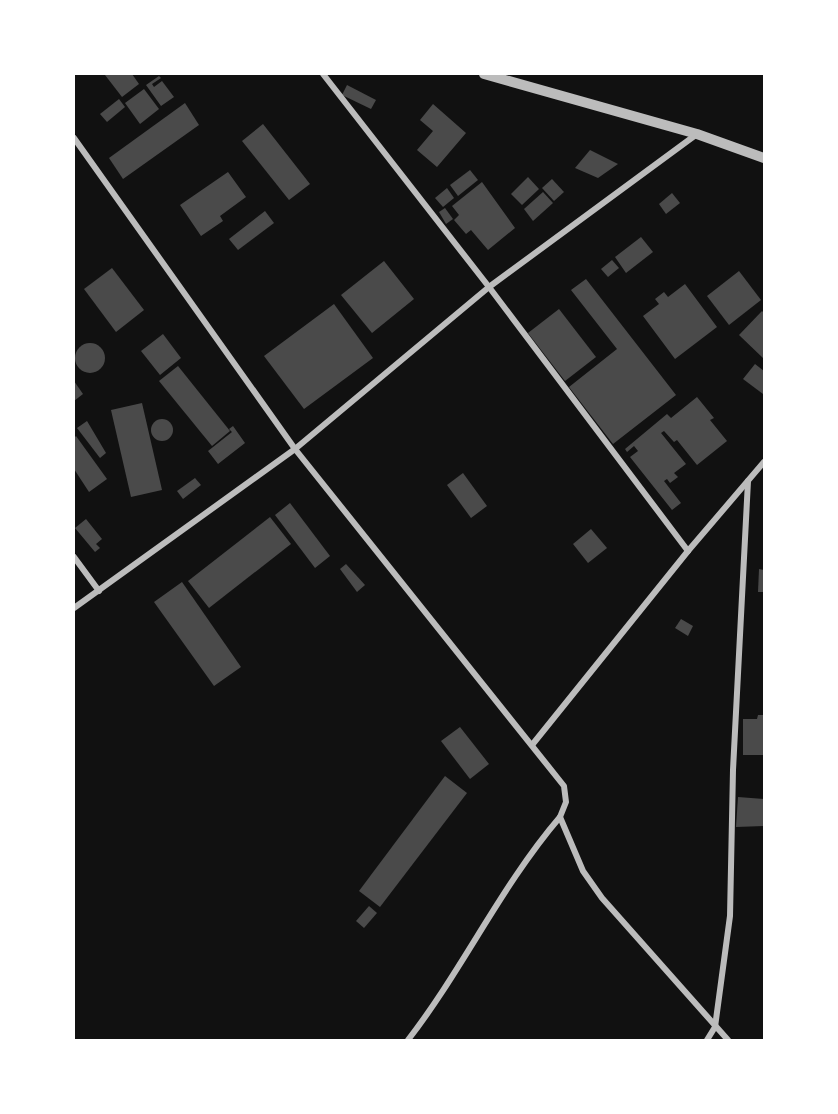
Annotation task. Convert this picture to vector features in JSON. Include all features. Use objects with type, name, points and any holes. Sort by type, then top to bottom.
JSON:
[{"type":"street","points":[[323,74],[489,287],[688,551]]},
{"type":"street","points":[[484,74],[697,134],[765,158]]},
{"type":"street","points":[[74,608],[295,449],[489,287],[697,134]]},
{"type":"street","points":[[74,138],[295,449],[564,786],[566,802],[560,817],[530,852],[455,974],[408,1041]]},
{"type":"street","points":[[532,745],[688,551],[765,462]]},
{"type":"street","points":[[707,1041],[715,1027],[730,916],[733,770],[748,481]]},
{"type":"street","points":[[74,557],[99,591]]},
{"type":"street","points":[[560,817],[583,871],[602,898],[728,1041]]},
{"type":"building","points":[[132,74],[139,84],[122,97],[105,75]]},
{"type":"building","points":[[159,76],[161,78],[152,84],[154,87],[162,81],[174,97],[161,106],[146,85]]},
{"type":"building","points":[[347,85],[376,100],[371,109],[342,95]]},
{"type":"building","points":[[144,89],[159,109],[140,124],[125,103]]},
{"type":"building","points":[[119,99],[125,107],[107,122],[100,114]]},
{"type":"building","points":[[185,103],[199,125],[123,179],[109,158]]},
{"type":"building","points":[[433,104],[466,133],[437,167],[417,150],[433,131],[420,120]]},
{"type":"building","points":[[263,124],[310,184],[289,200],[242,141]]},
{"type":"building","points":[[590,150],[618,164],[598,178],[575,168]]},
{"type":"building","points":[[470,170],[478,180],[458,196],[450,185]]},
{"type":"building","points":[[228,172],[246,197],[220,216],[223,221],[201,236],[180,205]]},
{"type":"building","points":[[528,177],[539,189],[522,205],[511,194]]},
{"type":"building","points":[[552,179],[564,192],[554,201],[542,188]]},
{"type":"building","points":[[482,182],[515,228],[488,250],[471,230],[466,234],[454,220],[459,215],[452,206]]},
{"type":"building","points":[[447,188],[454,198],[443,207],[435,198]]},
{"type":"building","points":[[543,192],[553,203],[533,221],[524,209]]},
{"type":"building","points":[[672,193],[680,203],[666,214],[659,204]]},
{"type":"building","points":[[445,208],[453,219],[446,224],[439,212]]},
{"type":"building","points":[[265,211],[274,223],[238,250],[229,239]]},
{"type":"building","points":[[641,237],[653,252],[626,273],[615,257]]},
{"type":"building","points":[[612,260],[619,268],[608,277],[601,269]]},
{"type":"building","points":[[384,261],[414,299],[372,333],[341,295]]},
{"type":"building","points":[[112,268],[144,310],[116,332],[84,289]]},
{"type":"building","points":[[739,271],[761,300],[729,325],[707,296]]},
{"type":"building","points":[[586,279],[676,395],[613,444],[569,387],[617,349],[571,290]]},
{"type":"building","points":[[685,284],[717,327],[675,359],[643,316],[659,304],[655,299],[664,292],[668,297]]},
{"type":"building","points":[[334,304],[373,358],[304,409],[264,356]]},
{"type":"building","points":[[559,309],[596,357],[565,381],[528,333]]},
{"type":"building","points":[[762,311],[764,313],[764,359],[739,335]]},
{"type":"building","points":[[163,334],[181,358],[160,375],[141,351]]},
{"type":"building","points":[[90,343],[101,347],[105,358],[101,369],[90,373],[79,369],[75,358],[79,347]]},
{"type":"building","points":[[755,364],[764,371],[763,394],[743,379]]},
{"type":"building","points":[[178,366],[230,431],[212,446],[159,381]]},
{"type":"building","points":[[74,381],[83,394],[74,401]]},
{"type":"building","points":[[697,397],[714,418],[710,420],[727,441],[697,465],[677,440],[674,442],[664,431],[661,433],[686,464],[674,473],[678,477],[670,483],[667,479],[664,481],[681,503],[672,510],[630,457],[638,451],[634,446],[627,452],[625,449],[667,414],[671,418]]},
{"type":"building","points":[[142,403],[162,490],[131,497],[111,410]]},
{"type":"building","points":[[162,419],[172,426],[173,430],[166,440],[162,441],[152,434],[151,430],[158,420]]},
{"type":"building","points":[[87,421],[106,453],[100,458],[77,428]]},
{"type":"building","points":[[233,426],[245,443],[218,464],[208,451],[232,432],[229,429]]},
{"type":"building","points":[[76,436],[107,479],[89,492],[74,469],[74,438]]},
{"type":"building","points":[[463,473],[487,506],[471,518],[447,485]]},
{"type":"building","points":[[195,478],[201,485],[183,499],[177,491]]},
{"type":"building","points":[[290,503],[330,556],[315,568],[275,515]]},
{"type":"building","points":[[270,517],[291,544],[209,608],[188,581]]},
{"type":"building","points":[[86,519],[102,539],[96,544],[100,548],[95,552],[75,528]]},
{"type":"building","points":[[591,529],[607,548],[588,563],[573,544]]},
{"type":"building","points":[[346,564],[365,585],[357,592],[340,569]]},
{"type":"building","points":[[759,569],[764,570],[764,592],[758,592]]},
{"type":"building","points":[[182,582],[241,667],[214,686],[154,602]]},
{"type":"building","points":[[681,619],[693,626],[688,636],[675,628]]},
{"type":"building","points":[[758,715],[764,715],[764,755],[743,755],[743,719],[757,719]]},
{"type":"building","points":[[460,727],[489,764],[470,779],[441,741]]},
{"type":"building","points":[[445,776],[467,793],[380,907],[359,891]]},
{"type":"building","points":[[738,797],[764,799],[764,826],[736,827]]},
{"type":"building","points":[[369,906],[377,913],[364,928],[356,921]]}]
